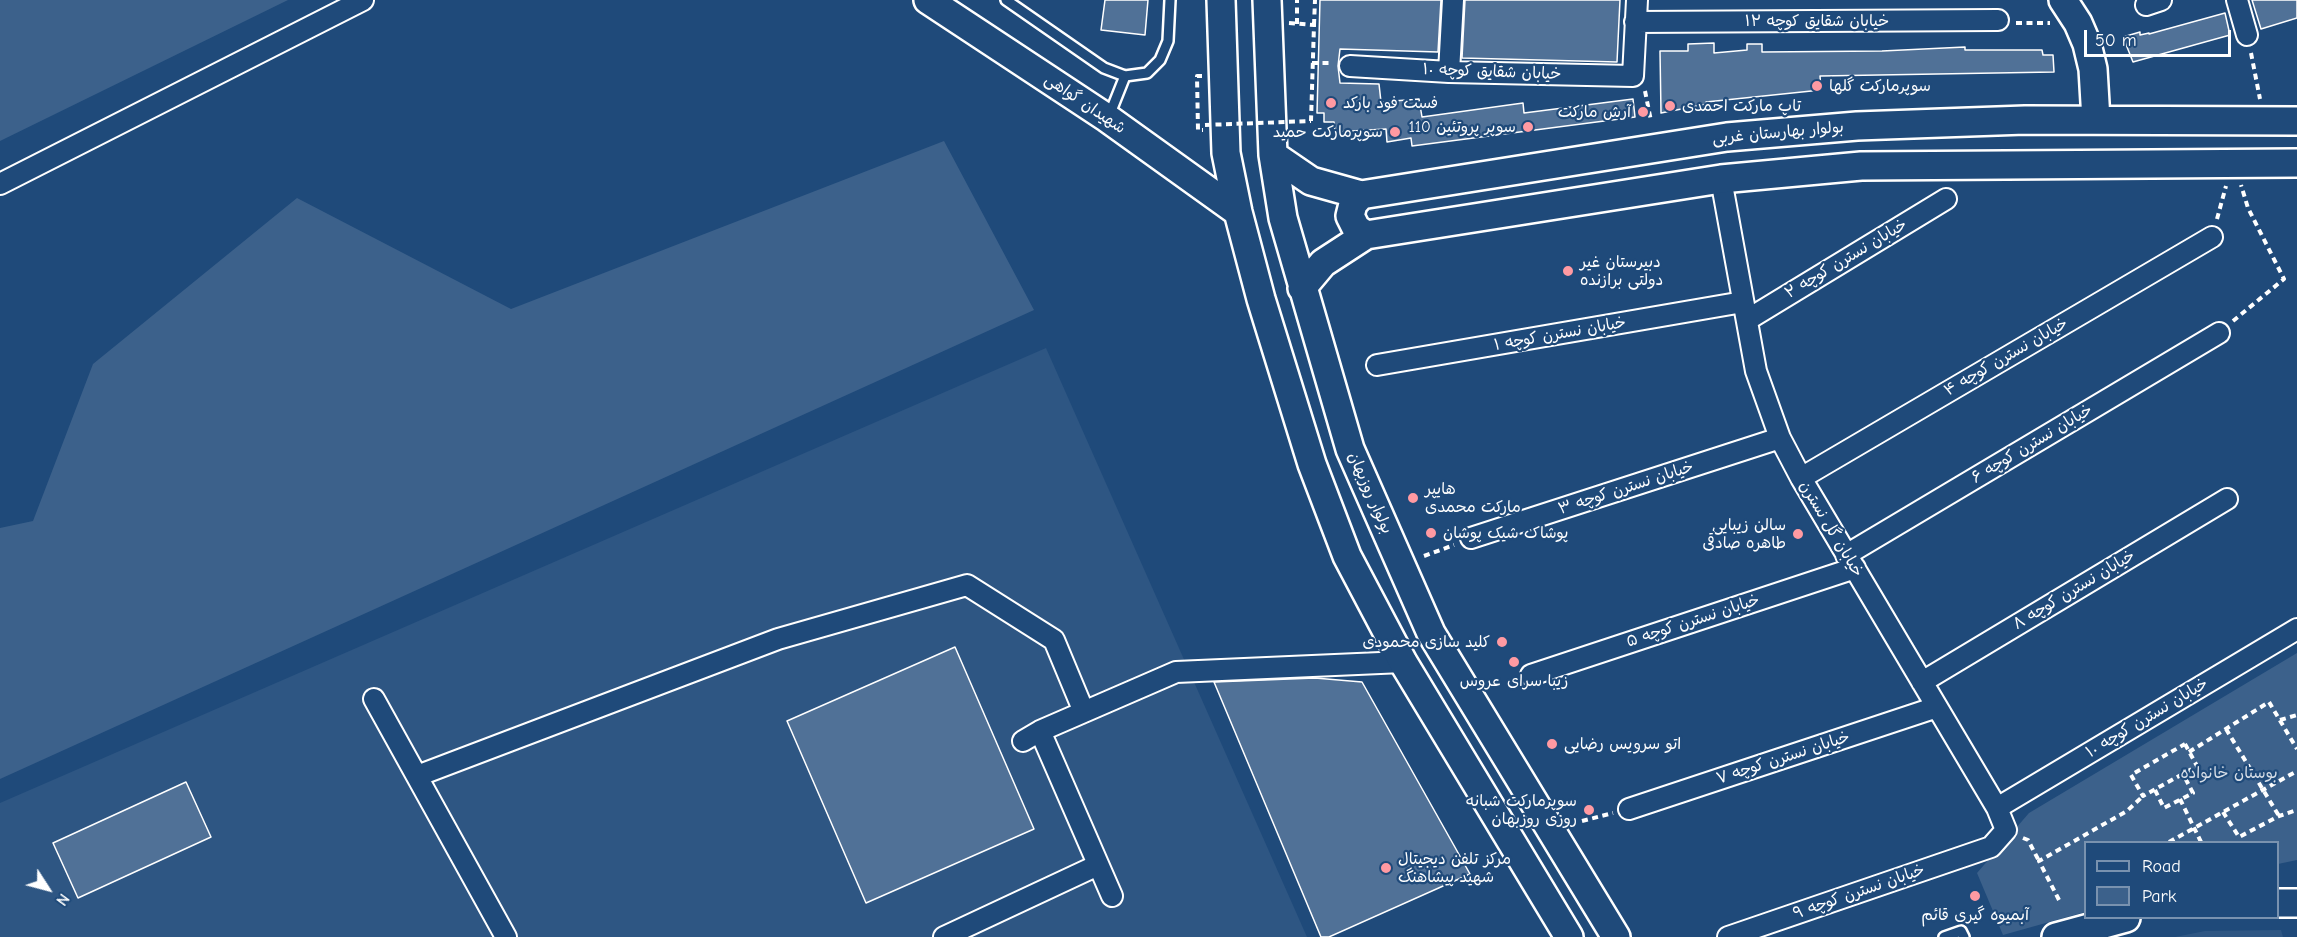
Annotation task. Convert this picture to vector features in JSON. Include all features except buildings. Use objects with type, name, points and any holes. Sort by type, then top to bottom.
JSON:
[{"type":"street","points":[[0,184],[363,0]]},
{"type":"street","name":"شهیدان گواهی","points":[[928,0],[1107,118],[1238,212]]},
{"type":"street","points":[[1221,0],[1226,153],[1238,212],[1274,343],[1312,464],[1347,556],[1403,662],[1569,937]]},
{"type":"street","name":"بولوار روزبهان","points":[[1267,0],[1273,155],[1283,218],[1350,449],[1431,633],[1616,937]]},
{"type":"street","points":[[1449,72],[1453,0]]},
{"type":"street","points":[[1633,76],[1637,0]]},
{"type":"street","points":[[2063,0],[2078,22],[2087,44],[2093,69],[2096,120]]},
{"type":"street","points":[[2237,0],[2247,35]]},
{"type":"street","name":"خیابان شقایق کوچه ۱۲","points":[[1635,22],[1998,20]]},
{"type":"street","name":"خیابان شقایق کوچه ۱۰","points":[[1350,66],[1449,72],[1633,76]]},
{"type":"street","name":"بولوار بهارستان غربی","points":[[1273,155],[1311,181],[1361,195],[1727,137],[1906,122],[2297,120]]},
{"type":"street","points":[[1302,288],[1323,263],[1366,235],[1721,179],[1861,166],[2297,163]]},
{"type":"street","name":"خیابان گل نسترن","points":[[1721,179],[1756,371],[1780,438],[1850,562],[1997,808],[2006,830]]},
{"type":"street","points":[[1361,195],[1353,204],[1350,216],[1356,228],[1366,235]]},
{"type":"street","name":"خیابان نسترن کوچه ۲","points":[[1745,311],[1946,199]]},
{"type":"street","name":"خیابان نسترن کوچه ۴","points":[[1801,478],[2212,237]]},
{"type":"street","name":"خیابان نسترن کوچه ۱","points":[[1377,366],[1745,311]]},
{"type":"street","name":"خیابان نسترن کوچه ۶","points":[[1850,562],[2219,333]]},
{"type":"street","name":"خیابان نسترن کوچه ۳","points":[[1471,538],[1780,438]]},
{"type":"street","name":"خیابان نسترن کوچه ۸","points":[[1922,682],[2227,499]]},
{"type":"street","name":"خیابان نسترن کوچه ۵","points":[[1531,675],[1850,562]]},
{"type":"street","points":[[417,776],[778,639],[967,585],[1054,640],[1083,712]]},
{"type":"street","name":"خیابان نسترن کوچه ۱۰","points":[[1997,808],[2297,629]]},
{"type":"street","points":[[1023,741],[1040,731],[1176,672],[1403,662]]},
{"type":"street","points":[[374,699],[506,937]]},
{"type":"street","name":"خیابان نسترن کوچه ۷","points":[[1629,809],[1936,707]]},
{"type":"street","points":[[1040,731],[1112,896]]},
{"type":"street","name":"خیابان نسترن کوچه ۹","points":[[1728,937],[1991,847],[2006,830]]},
{"type":"street","points":[[944,937],[1098,865]]},
{"type":"street","points":[[2055,937],[2122,919]]},
{"type":"lane","points":[[1006,0],[1104,68],[1125,76],[1147,73],[1160,60],[1168,42],[1170,0]]},
{"type":"lane","points":[[1107,118],[1125,76]]},
{"type":"lane","points":[[1944,937],[1961,931],[1964,937]]},
{"type":"path","points":[[1297,0],[1297,24],[1314,25]]},
{"type":"path","points":[[1205,125],[1311,121],[1315,0]]},
{"type":"path","points":[[1998,20],[2004,23],[2078,22]]},
{"type":"path","points":[[2247,35],[2261,102],[2262,120]]},
{"type":"path","points":[[1633,76],[1646,93],[1651,121]]},
{"type":"path","points":[[2212,237],[2227,184]]},
{"type":"path","points":[[2219,333],[2284,279],[2248,208],[2241,184]]},
{"type":"path","points":[[1424,556],[1471,538]]},
{"type":"path","points":[[2189,752],[2270,702],[2297,749]]},
{"type":"path","points":[[2280,720],[2297,715]]},
{"type":"path","points":[[2226,729],[2279,816]]},
{"type":"path","points":[[2039,861],[2127,811],[2143,796],[2197,766],[2185,744],[2131,775],[2143,796]]},
{"type":"path","points":[[2172,841],[2297,771]]},
{"type":"path","points":[[2155,790],[2164,808],[2193,793],[2183,774]]},
{"type":"path","points":[[2180,799],[2200,841]]},
{"type":"path","points":[[1582,821],[1629,809]]},
{"type":"path","points":[[2223,812],[2239,837],[2279,816],[2297,810]]},
{"type":"path","points":[[2006,830],[2028,840],[2059,900]]},
{"type":"shaded area","points":[[1046,348],[1307,937],[0,937],[0,803]]},
{"type":"shaded area","points":[[2281,930],[2283,937],[2175,937],[2205,931]]},
{"type":"green space","points":[[0,0],[288,0],[0,141]]},
{"type":"green space","points":[[944,141],[1034,310],[0,779],[0,528],[33,521],[93,364],[297,198],[511,309]]},
{"type":"green space","name":"بوستان خانواده","points":[[2297,653],[2297,860],[2279,864],[2279,841],[2084,841],[2084,912],[2003,935],[1977,873],[2029,813]]},
{"type":"place","name":"سوپرمارکت گلها","points":[[1817,86]]},
{"type":"place","name":"فست فود بارکد","points":[[1331,103]]},
{"type":"place","name":"تاپ مارکت احمدی","points":[[1670,106]]},
{"type":"place","name":"آرش مارکت","points":[[1643,112]]},
{"type":"place","name":"سوپر پروتئین 110","points":[[1528,127]]},
{"type":"place","name":"سوپرمارکت حمید","points":[[1395,132]]},
{"type":"place","name":"دبیرستان غیر دولتی برازنده","points":[[1568,271]]},
{"type":"place","name":"هایپر مارکت محمدی","points":[[1413,498]]},
{"type":"place","name":"پوشاک شیک پوشان","points":[[1431,533]]},
{"type":"place","name":"سالن زیبایی طاهره صادقی","points":[[1798,534]]},
{"type":"place","name":"کلید سازی محمودی","points":[[1502,642]]},
{"type":"place","name":"زیبا سرای عروس","points":[[1514,662]]},
{"type":"place","name":"اتو سرویس رضایی","points":[[1552,744]]},
{"type":"place","name":"سوپرمارکت شبانه روزی روزبهان","points":[[1589,810]]},
{"type":"place","name":"مرکز تلفن دیجیتال شهید پیشاهنگ","points":[[1386,868]]},
{"type":"place","name":"آبمیوه گیری قائم","points":[[1975,896]]}]
